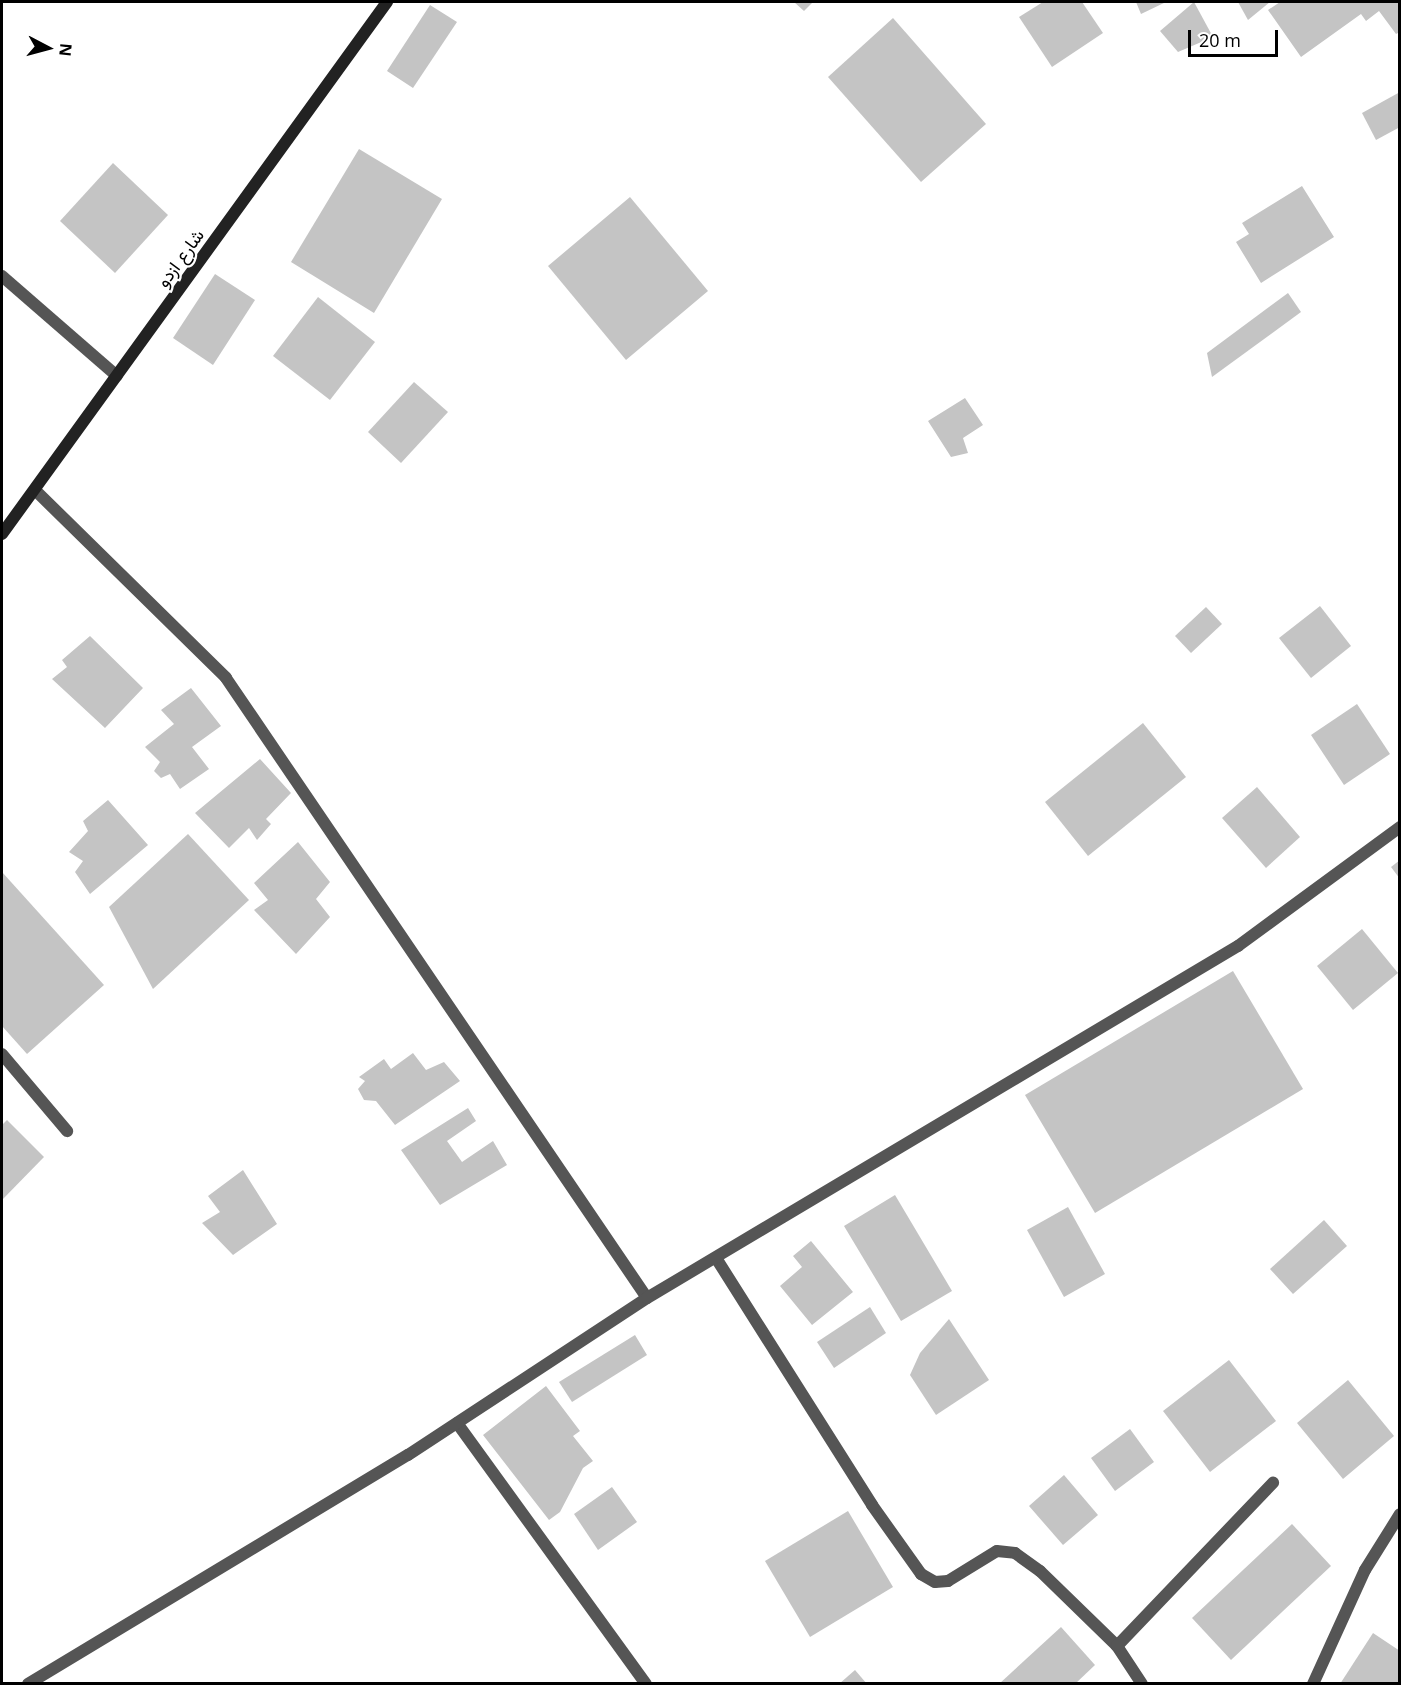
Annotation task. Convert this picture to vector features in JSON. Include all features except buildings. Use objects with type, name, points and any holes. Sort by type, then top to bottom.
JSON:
[{"type":"street","name":"شارع ازدو","points":[[2,534],[387,2]]},
{"type":"street","points":[[2,276],[117,376]]},
{"type":"street","points":[[35,490],[225,678],[647,1298]]},
{"type":"street","points":[[31,1683],[457,1423],[647,1298],[1238,946],[1400,827]]},
{"type":"street","points":[[2,1054],[67,1131]]},
{"type":"street","points":[[716,1258],[872,1505],[921,1574],[935,1582],[948,1581],[997,1551],[1015,1553],[1040,1571],[1117,1646],[1140,1683]]},
{"type":"street","points":[[457,1423],[646,1683]]},
{"type":"street","points":[[1117,1646],[1273,1483]]},
{"type":"street","points":[[1313,1683],[1365,1570],[1400,1514]]}]
